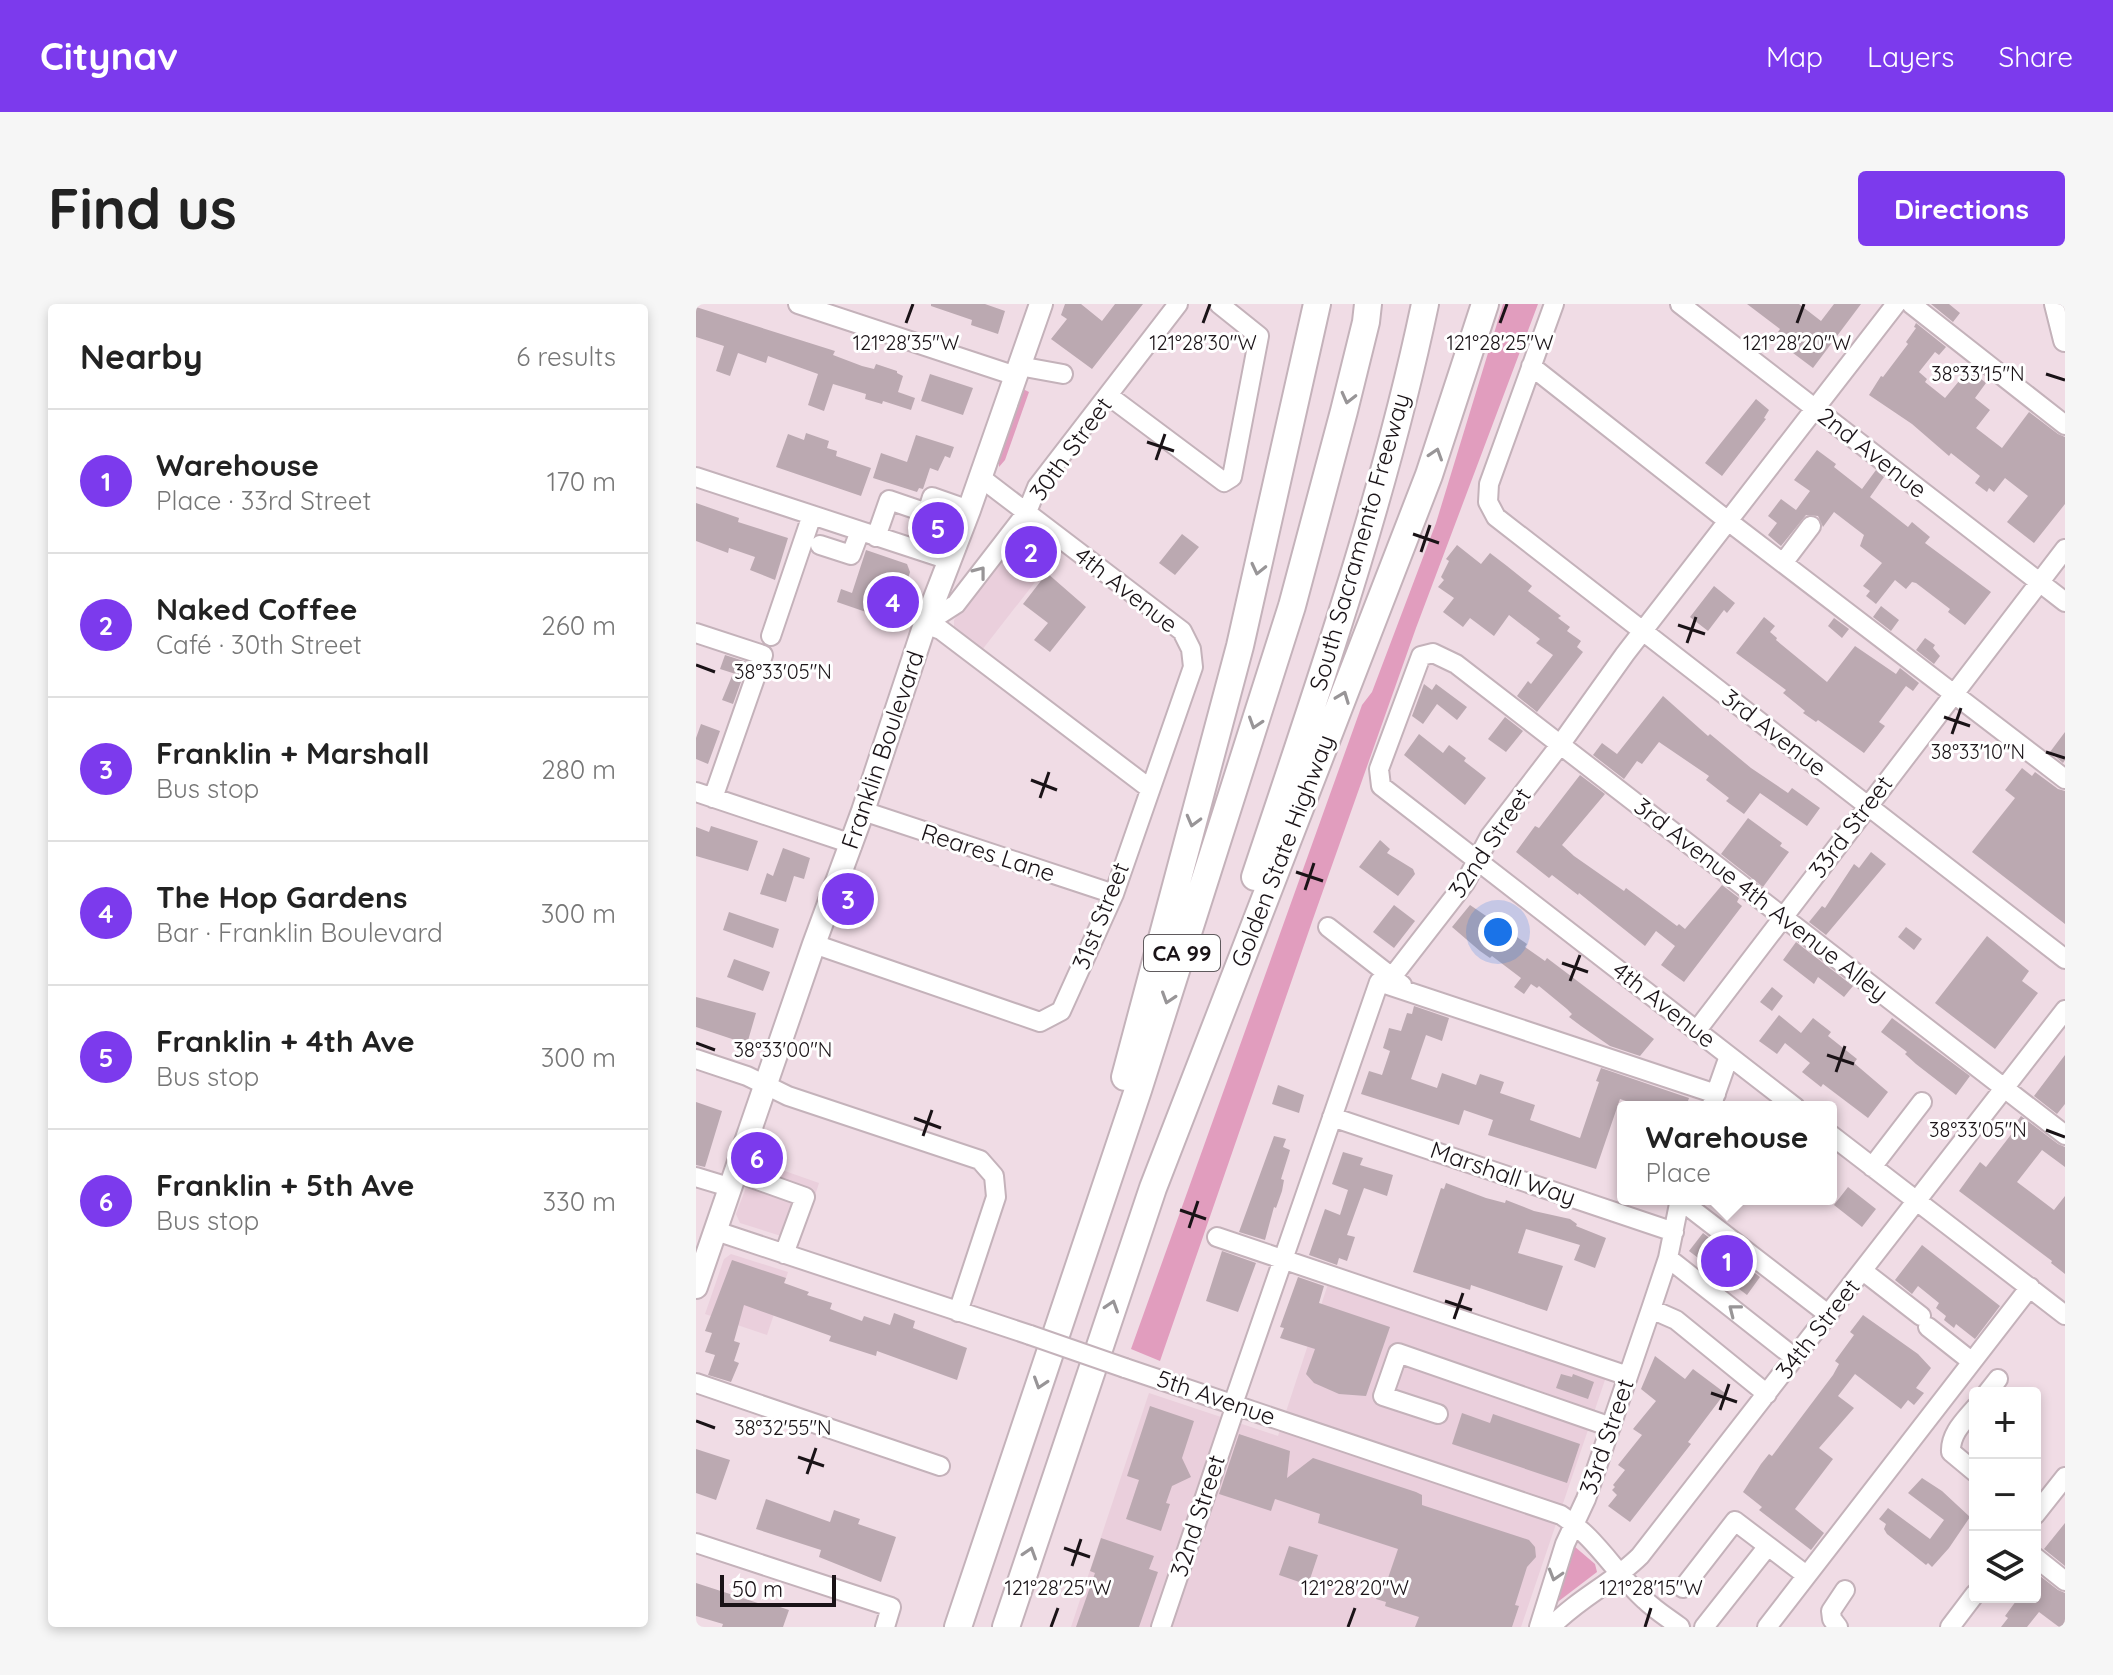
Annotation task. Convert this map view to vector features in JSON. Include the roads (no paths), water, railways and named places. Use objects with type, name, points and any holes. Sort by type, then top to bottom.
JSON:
[{"type":"highway","points":[[1073,1282],[1157,951],[1240,646],[1317,304]]},
{"type":"highway","name":"Golden State Highway","points":[[1006,1627],[1153,1188],[1429,475],[1485,304]]},
{"type":"highway","name":"CA 99","points":[[958,1627],[1138,1090],[1292,606],[1368,310]]},
{"type":"highway","name":"South Sacramento Freeway","points":[[1153,1188],[1343,613],[1392,444],[1425,311]]},
{"type":"main road","name":"Franklin Boulevard","points":[[696,1287],[814,944],[852,844],[925,624],[969,510],[1041,304]]},
{"type":"main road","points":[[2056,304],[2065,340]]},
{"type":"street","points":[[798,304],[1018,371],[1063,374]]},
{"type":"street","name":"30th Street","points":[[925,624],[956,604],[1027,512],[1037,487],[1178,304]]},
{"type":"street","points":[[1109,396],[1224,482],[1232,477],[1259,336],[1219,304]]},
{"type":"street","points":[[1554,304],[1531,366],[2065,779]]},
{"type":"street","name":"2nd Avenue","points":[[1680,304],[2065,602]]},
{"type":"street","name":"32nd Street","points":[[1392,977],[1465,883],[1490,836],[1642,632],[1896,304]]},
{"type":"street","points":[[1911,304],[2065,425]]},
{"type":"street","name":"3rd Avenue","points":[[1531,366],[1489,484],[1488,502],[1500,522],[2065,959]]},
{"type":"street","points":[[696,477],[949,560]]},
{"type":"street","name":"4th Avenue","points":[[980,477],[1182,631],[1191,649]]},
{"type":"street","points":[[820,545],[851,555],[889,500],[927,513],[932,497],[969,510]]},
{"type":"street","points":[[771,636],[812,515]]},
{"type":"street","points":[[1783,563],[1811,526]]},
{"type":"street","name":"33rd Street","points":[[1697,1030],[2065,549]]},
{"type":"street","points":[[925,624],[941,630],[1149,788]]},
{"type":"street","points":[[696,633],[763,655],[705,795],[852,844]]},
{"type":"street","name":"31st Street","points":[[814,944],[1040,1022],[1061,1011],[1114,894],[1193,667],[1191,649]]},
{"type":"street","name":"3rd Avenue 4th Avenue Alley","points":[[1381,786],[1379,769],[1421,656],[1433,653],[1456,664],[2065,1135]]},
{"type":"street","name":"4th Avenue","points":[[1381,786],[1787,1101]]},
{"type":"street","name":"Reares Lane","points":[[863,811],[1114,894]]},
{"type":"street","points":[[1328,927],[1414,994],[1713,1100],[1729,1056]]},
{"type":"street","name":"32nd Street","points":[[1161,1627],[1379,982],[1414,994]]},
{"type":"street","name":"34th Street","points":[[1551,1627],[1581,1601],[1622,1574],[1640,1556],[2065,1010]]},
{"type":"street","points":[[696,1059],[765,1084],[788,1096],[980,1160],[994,1176],[996,1197],[958,1312]]},
{"type":"street","points":[[1872,1167],[1922,1102]]},
{"type":"street","name":"Marshall Way","points":[[1332,1117],[1674,1232]]},
{"type":"street","points":[[1837,1140],[2065,1315]]},
{"type":"street","points":[[696,1177],[732,1180],[805,1197],[784,1254]]},
{"type":"street","name":"33rd Street","points":[[1539,1627],[1565,1544],[1576,1524],[1611,1427],[1668,1258],[1679,1205]]},
{"type":"street","points":[[1686,1205],[1829,1315]]},
{"type":"street","name":"5th Avenue","points":[[716,1231],[1559,1514],[1576,1524],[1644,1600],[1680,1627]]},
{"type":"street","points":[[1217,1237],[1628,1376]]},
{"type":"street","points":[[1668,1258],[1795,1358]]},
{"type":"street","points":[[1863,1271],[1971,1361]]},
{"type":"street","points":[[1767,1627],[2030,1287]]},
{"type":"street","points":[[1651,1309],[1676,1320],[1767,1394]]},
{"type":"street","points":[[1438,1414],[1383,1396],[1398,1353],[1611,1427]]},
{"type":"street","points":[[696,1383],[940,1466]]},
{"type":"street","points":[[1969,1415],[1954,1434],[1951,1452],[1969,1467]]},
{"type":"street","points":[[2041,1508],[2064,1481]]},
{"type":"street","points":[[1683,1588],[1735,1521],[1806,1575]]},
{"type":"street","points":[[696,1543],[891,1607],[885,1627]]},
{"type":"street","points":[[1704,1627],[1768,1546]]},
{"type":"street","points":[[2041,1562],[2065,1581]]},
{"type":"street","points":[[1838,1627],[1831,1611],[1845,1590]]},
{"type":"street","points":[[1950,1627],[1969,1602]]},
{"type":"place","name":"Franklin + 4th Ave","points":[[938,528]]},
{"type":"place","name":"Naked Coffee","points":[[1031,552]]},
{"type":"place","name":"The Hop Gardens","points":[[893,602]]},
{"type":"place","name":"Franklin + Marshall","points":[[848,899]]},
{"type":"place","name":"Franklin + 5th Ave","points":[[757,1158]]},
{"type":"place","name":"Warehouse","points":[[1727,1261]]}]
